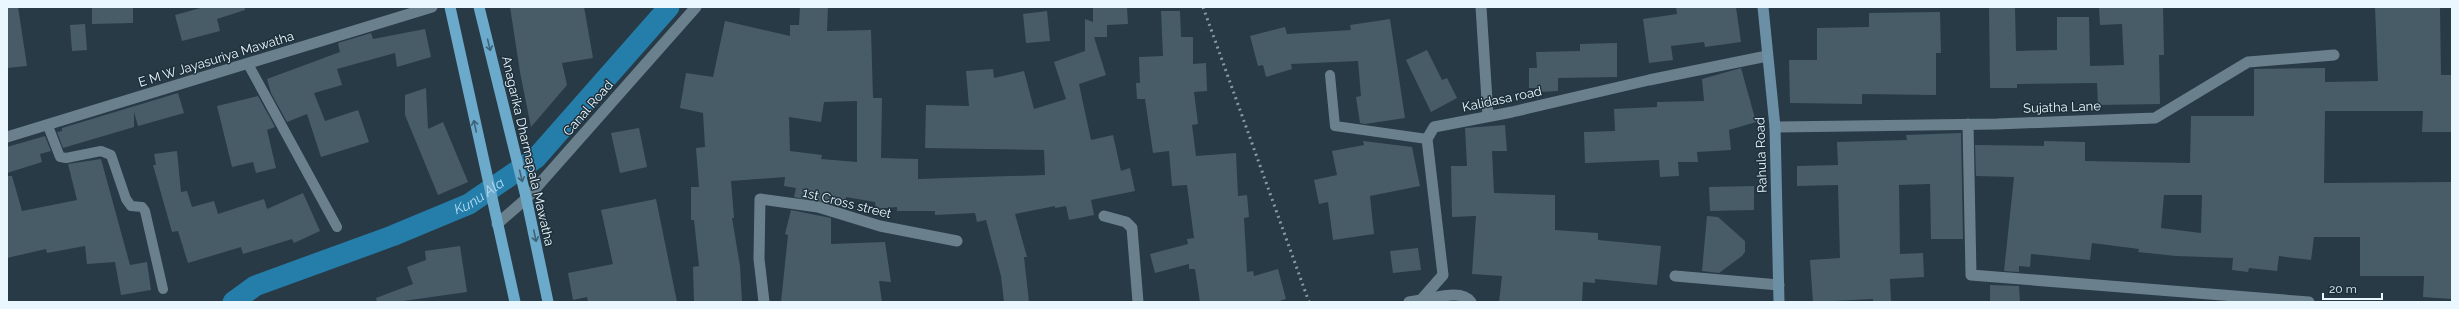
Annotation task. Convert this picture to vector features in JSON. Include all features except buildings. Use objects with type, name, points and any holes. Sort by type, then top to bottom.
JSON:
[{"type":"highway","points":[[450,7],[496,223],[515,302]]},
{"type":"highway","name":"Anagarika Dharmapala Mawatha","points":[[480,7],[526,198],[548,302]]},
{"type":"main road","name":"Rahula Road","points":[[1762,7],[1775,127],[1779,302]]},
{"type":"street","name":"E M W Jayasuriya Mawatha","points":[[7,137],[48,126],[432,7]]},
{"type":"street","name":"Canal Road","points":[[496,223],[526,198],[696,7]]},
{"type":"street","points":[[1481,7],[1488,116]]},
{"type":"street","name":"Sujatha Lane","points":[[1775,127],[1968,124],[2154,118],[2248,62],[2334,55]]},
{"type":"street","name":"Kalidasa road","points":[[1427,139],[1434,127],[1512,112],[1648,80],[1767,56]]},
{"type":"street","points":[[1968,124],[1971,275],[2309,302]]},
{"type":"street","points":[[1421,300],[1443,275],[1427,139]]},
{"type":"street","name":"1st Cross street","points":[[764,302],[759,259],[760,198],[818,207],[880,226],[957,241]]},
{"type":"street","points":[[1104,216],[1126,222],[1132,228],[1138,302]]},
{"type":"street","points":[[1675,276],[1779,285]]},
{"type":"street","points":[[1409,302],[1457,295],[1468,297],[1471,302]]},
{"type":"lane","points":[[248,64],[337,227]]},
{"type":"lane","points":[[1330,75],[1335,126],[1427,139]]},
{"type":"lane","points":[[48,126],[60,157],[66,158],[101,151],[111,155],[126,199],[131,206],[142,207],[145,211],[163,289]]},
{"type":"waterway","name":"Kunu Ala","points":[[233,302],[255,286],[392,236],[469,204],[536,158],[669,7]]},
{"type":"railway","points":[[1203,7],[1309,302]]}]
